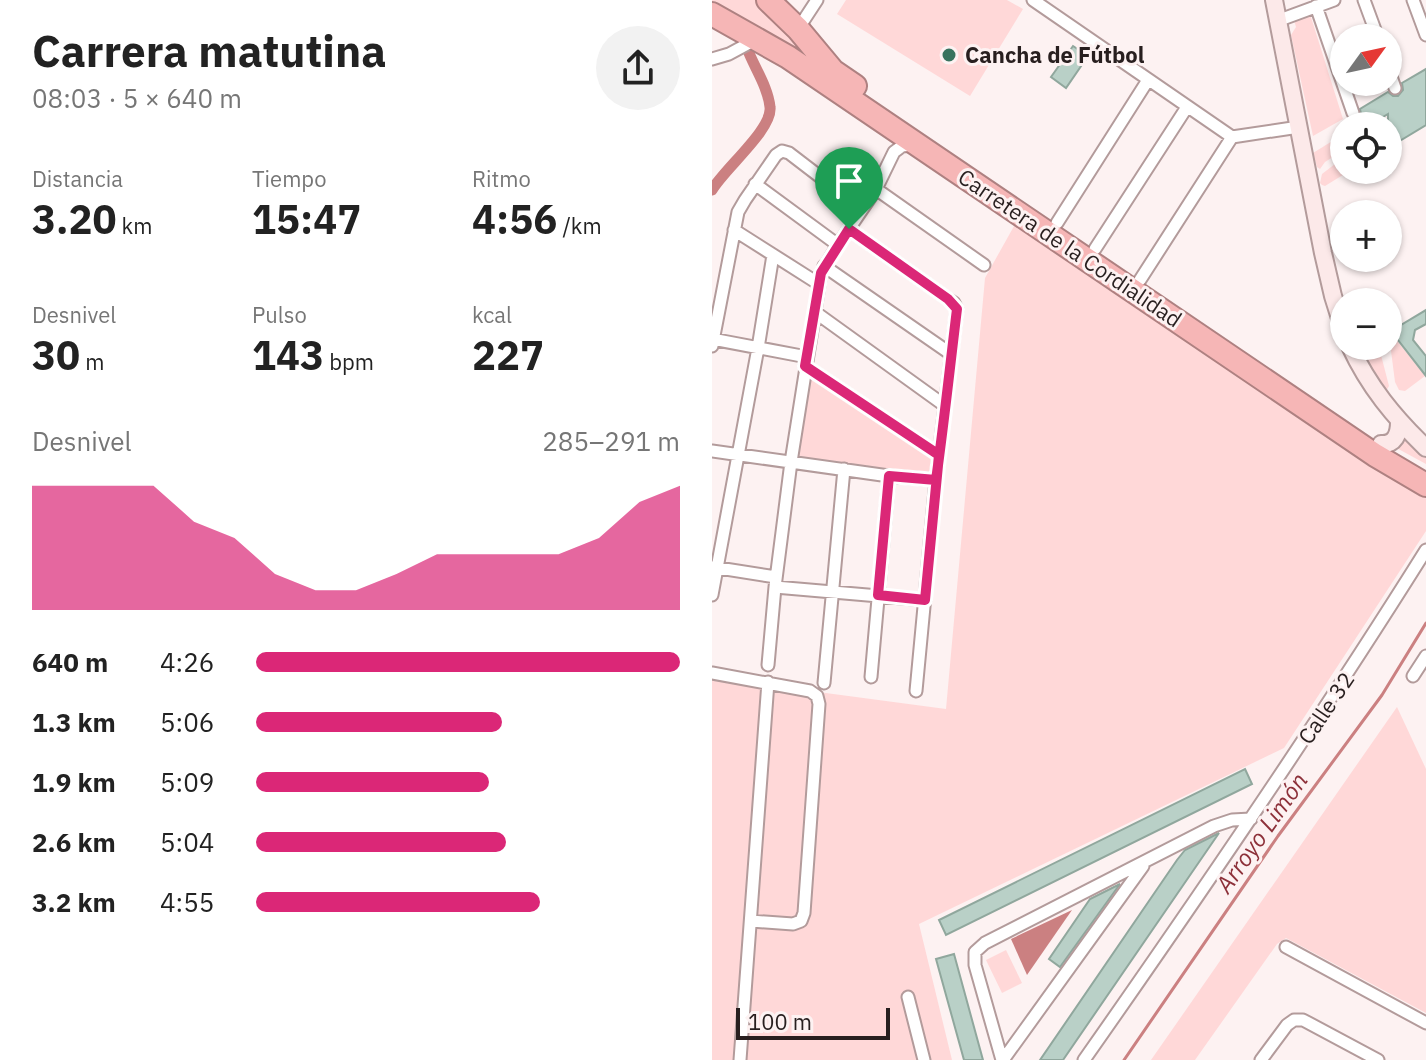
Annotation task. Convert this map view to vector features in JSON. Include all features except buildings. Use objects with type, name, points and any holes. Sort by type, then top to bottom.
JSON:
[{"type":"highway","name":"Carretera de la Cordialidad","points":[[768,0],[798,29],[833,71],[1381,444],[1426,468]]},
{"type":"highway","name":"Carretera de la Cordialidad","points":[[712,14],[788,57],[1375,455],[1426,485]]},
{"type":"street","points":[[798,29],[817,0]]},
{"type":"street","points":[[1033,0],[1232,137],[1299,127]]},
{"type":"street","points":[[1053,15],[1055,0]]},
{"type":"street","points":[[1274,0],[1331,288]]},
{"type":"street","points":[[1277,21],[1334,0]]},
{"type":"street","points":[[1364,0],[1373,24]]},
{"type":"street","points":[[1413,0],[1426,35]]},
{"type":"street","points":[[1316,6],[1353,112]]},
{"type":"street","points":[[712,59],[729,54],[758,38]]},
{"type":"street","points":[[1057,223],[1148,80]]},
{"type":"street","points":[[1095,249],[1187,107]]},
{"type":"street","points":[[880,120],[888,134],[890,160]]},
{"type":"street","points":[[1140,280],[1232,137]]},
{"type":"street","points":[[768,665],[791,462],[824,266],[876,189],[894,152],[911,144],[920,147]]},
{"type":"street","points":[[712,346],[738,212],[776,155],[782,151],[789,153],[862,209]]},
{"type":"street","points":[[755,184],[838,245]]},
{"type":"street","points":[[876,189],[984,265]]},
{"type":"street","points":[[849,229],[956,306],[916,691]]},
{"type":"street","points":[[734,230],[819,284]]},
{"type":"street","points":[[712,595],[714,567],[738,454],[773,255]]},
{"type":"street","points":[[824,266],[951,354]]},
{"type":"street","points":[[815,312],[944,405]]},
{"type":"street","points":[[712,339],[806,362],[939,455]]},
{"type":"street","points":[[1358,360],[1370,383],[1399,422],[1426,448]]},
{"type":"street","points":[[1381,444],[1389,444],[1395,439],[1399,422]]},
{"type":"street","points":[[712,451],[936,480]]},
{"type":"street","points":[[824,683],[844,469]]},
{"type":"street","points":[[871,677],[889,476]]},
{"type":"street","name":"Calle 32","points":[[1084,1060],[1251,819],[1426,550]]},
{"type":"street","points":[[714,567],[833,592],[925,600]]},
{"type":"street","points":[[1413,676],[1426,656]]},
{"type":"street","points":[[712,673],[810,691],[817,696],[819,704],[804,913],[801,921],[793,924],[751,921]]},
{"type":"street","points":[[740,1060],[768,682]]},
{"type":"street","points":[[1002,1060],[975,965],[975,952],[985,943],[1214,826],[1232,820],[1251,819]]},
{"type":"street","points":[[1002,1060],[1146,862]]},
{"type":"street","points":[[1286,947],[1426,1023]]},
{"type":"street","points":[[908,997],[924,1060]]},
{"type":"street","points":[[1261,1060],[1287,1025],[1298,1019],[1378,1060]]},
{"type":"shaded area","points":[[712,0],[758,0],[825,72],[752,24],[712,3]]},
{"type":"shaded area","name":"Cancha de Fútbol","points":[[846,0],[1007,0],[1023,9],[970,96],[837,14]]},
{"type":"shaded area","points":[[1310,14],[1330,78],[1330,96],[1336,96],[1341,112],[1330,112],[1330,126],[1313,136],[1291,35],[1296,27],[1294,20]]},
{"type":"shaded area","points":[[1330,142],[1330,159],[1320,169],[1313,153]]},
{"type":"shaded area","points":[[1330,168],[1330,183],[1325,186],[1320,183],[1322,174]]},
{"type":"shaded area","points":[[1018,219],[1426,492],[1426,531],[1284,748],[919,924],[952,1060],[712,1060],[712,678],[946,709],[985,278]]},
{"type":"shaded area","points":[[1402,347],[1425,376],[1405,391],[1399,390],[1392,360],[1402,360]]},
{"type":"shaded area","points":[[1366,360],[1382,360],[1389,386],[1386,391]]},
{"type":"shaded area","points":[[810,379],[935,457],[933,475],[796,456]]},
{"type":"shaded area","points":[[1403,436],[1426,450],[1426,464],[1391,445]]},
{"type":"shaded area","points":[[1397,707],[1426,769],[1426,1013],[1286,938],[1277,944],[1195,1060],[1151,1060]]},
{"type":"shaded area","points":[[1072,910],[1027,975],[1011,939]]},
{"type":"shaded area","points":[[1006,950],[1022,983],[1002,993],[986,960]]},
{"type":"waterway","points":[[712,190],[756,137],[769,116],[767,93],[749,53]]},
{"type":"waterway","name":"Arroyo Limón","points":[[1124,1060],[1278,836],[1382,695],[1426,623]]},
{"type":"place","name":"Cancha de Fútbol","points":[[949,55]]},
{"type":"route","points":[[849,229],[821,273],[805,366],[939,455],[925,600],[878,595],[889,476],[936,480],[939,455],[944,405],[957,309],[954,303],[849,229]]}]
